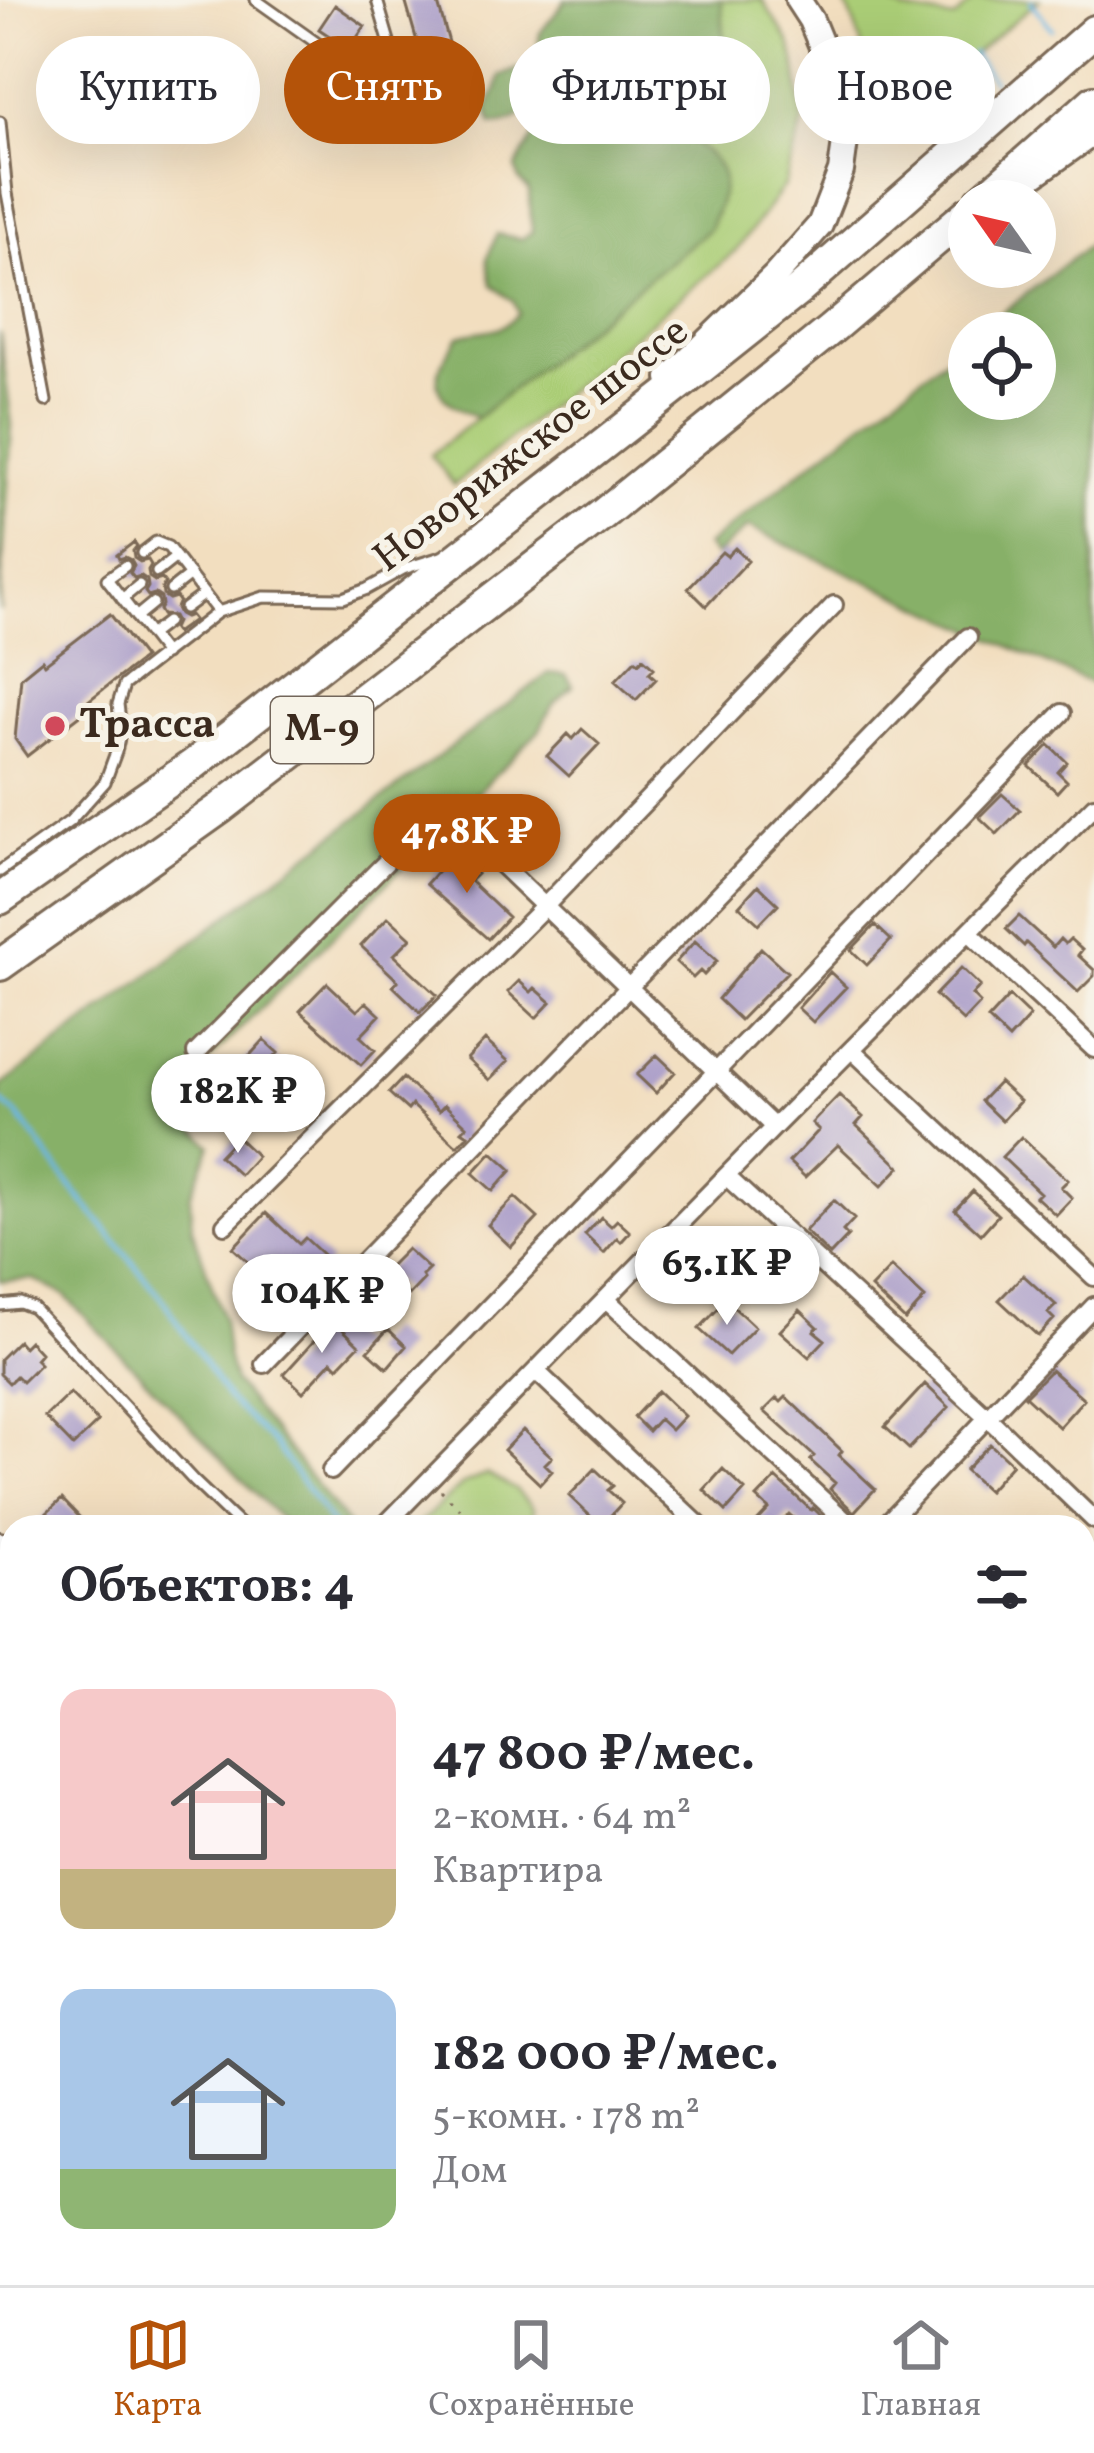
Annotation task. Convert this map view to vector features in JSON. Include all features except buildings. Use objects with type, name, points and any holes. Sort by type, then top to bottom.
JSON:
[{"type":"highway","name":"Новорижское шоссе","points":[[0,899],[194,764],[799,290],[1094,31]]},
{"type":"highway","points":[[1005,180],[1094,101]]},
{"type":"highway","name":"М-9","points":[[0,965],[222,807],[603,514],[948,230]]},
{"type":"main road","name":"М-9","points":[[597,448],[776,275],[820,225],[841,171],[847,128],[834,76],[798,0]]},
{"type":"main road","points":[[1027,180],[1094,132]]},
{"type":"main road","name":"М-9","points":[[909,264],[948,236]]},
{"type":"street","points":[[226,1225],[544,906],[834,605]]},
{"type":"street","points":[[264,1364],[968,637]]},
{"type":"street","points":[[331,1471],[1062,713]]},
{"type":"street","points":[[394,1515],[774,1126],[1093,809]]},
{"type":"street","points":[[196,1053],[428,820],[444,815],[460,825],[774,1126]]},
{"type":"street","points":[[969,932],[1094,1049]]},
{"type":"street","points":[[852,1050],[1094,1277]]},
{"type":"street","points":[[726,1176],[1089,1515]]},
{"type":"street","points":[[606,1299],[839,1515]]},
{"type":"street","points":[[894,1515],[1094,1306]]},
{"type":"street","points":[[536,1371],[688,1515]]},
{"type":"lane","points":[[256,0],[379,87],[398,72],[376,0]]},
{"type":"lane","points":[[0,122],[7,193],[46,401]]},
{"type":"lane","points":[[142,553],[156,542],[168,547],[218,612]]},
{"type":"lane","points":[[0,871],[70,821],[105,782],[121,729],[118,704],[124,685],[218,612],[265,597],[343,598],[403,568],[469,548]]},
{"type":"lane","points":[[157,572],[176,557]]},
{"type":"lane","points":[[124,566],[107,579],[164,654]]},
{"type":"lane","points":[[171,590],[190,575]]},
{"type":"lane","points":[[122,598],[140,585]]},
{"type":"lane","points":[[185,608],[204,593]]},
{"type":"lane","points":[[136,617],[153,603]]},
{"type":"lane","points":[[150,635],[167,622]]},
{"type":"lane","points":[[0,1305],[20,1303],[33,1308],[229,1515]]},
{"type":"path","points":[[430,1479],[466,1515]]},
{"type":"green space","points":[[566,0],[721,0],[724,36],[540,33]]},
{"type":"green space","points":[[721,0],[762,0],[790,43],[797,144],[784,186],[736,251],[454,485],[431,455],[709,229],[708,154],[697,144],[770,144],[770,36],[723,35]]},
{"type":"green space","points":[[843,0],[879,0],[905,11],[954,19],[975,0],[1039,0],[995,37],[858,36]]},
{"type":"green space","points":[[509,73],[509,121],[492,124],[487,110],[500,76]]},
{"type":"green space","points":[[529,144],[696,144],[713,159],[723,182],[709,229],[477,418],[448,402],[441,394],[438,375],[459,336],[499,328],[518,313],[513,301],[492,285],[487,259],[497,234],[522,239],[532,232],[529,190],[516,168]]},
{"type":"green space","points":[[1094,241],[1094,685],[748,527],[715,556],[706,546],[948,356],[948,420],[1056,420],[1056,312],[1003,312],[1034,288],[1056,288],[1056,271]]},
{"type":"green space","points":[[0,332],[12,425],[0,611]]},
{"type":"green space","points":[[549,673],[566,675],[573,686],[552,706],[539,731],[168,1101],[211,1145],[190,1196],[192,1228],[223,1318],[234,1382],[340,1515],[276,1515],[64,1295],[33,1279],[0,1281],[0,1087]]},
{"type":"green space","points":[[487,1474],[516,1490],[533,1508],[533,1515],[428,1515],[463,1484]]},
{"type":"waterway","points":[[1031,2],[1052,29]]},
{"type":"waterway","points":[[0,1101],[17,1114],[162,1298],[227,1398],[274,1444],[325,1515]]},
{"type":"place","name":"Трасса","points":[[55,726]]}]
